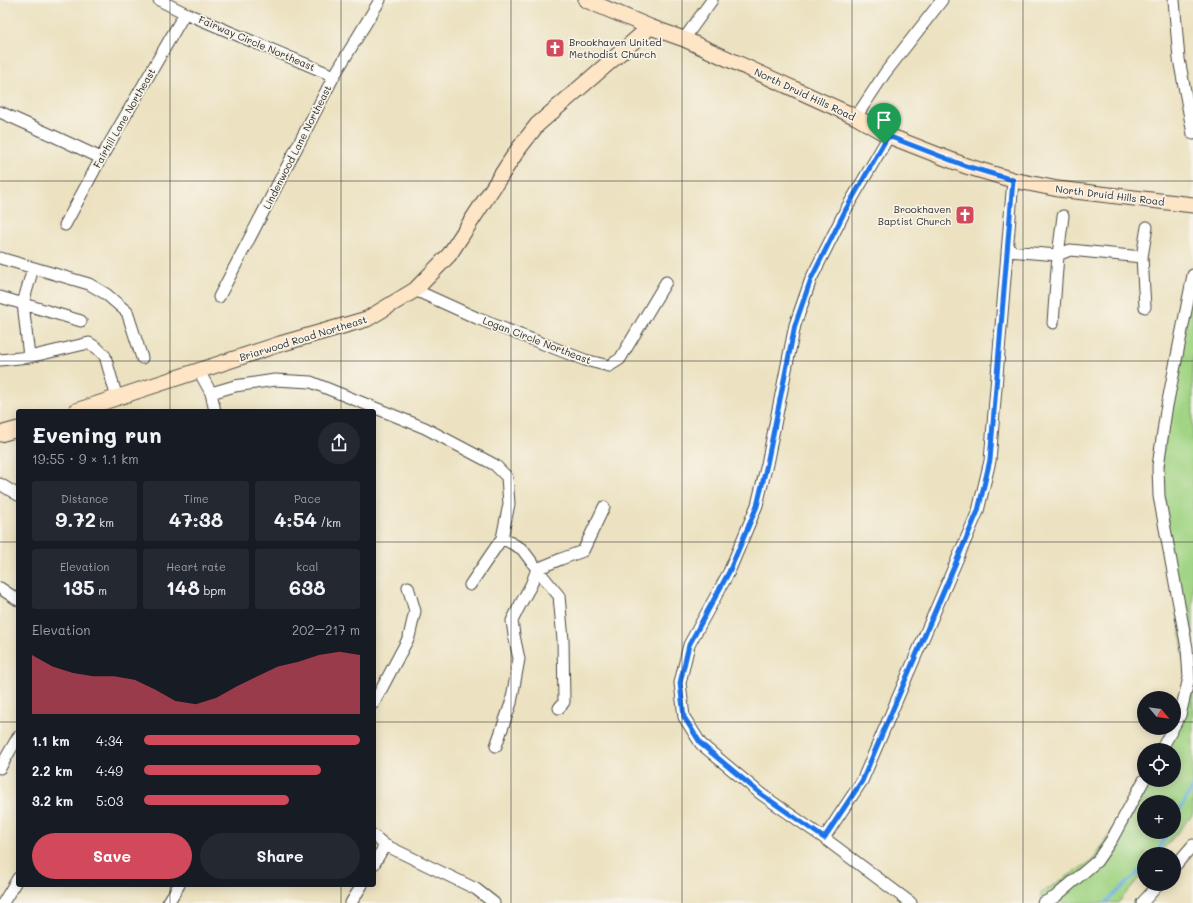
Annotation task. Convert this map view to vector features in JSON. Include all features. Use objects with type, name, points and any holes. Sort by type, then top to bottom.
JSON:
[{"type":"street","name":"Fairway Circle Northeast","points":[[160,0],[185,13],[334,76]]},
{"type":"street","name":"Lindenwood Lane Northeast","points":[[219,298],[334,76],[380,0]]},
{"type":"street","name":"North Druid Hills Road","points":[[586,0],[650,27],[684,39],[856,117],[888,136],[966,166],[1013,180],[1058,189],[1193,206]]},
{"type":"street","points":[[684,39],[712,0]]},
{"type":"street","points":[[856,117],[885,73],[918,28],[942,0]]},
{"type":"street","points":[[1174,0],[1179,59],[1190,100],[1193,134]]},
{"type":"street","name":"Fairhill Lane Northeast","points":[[65,225],[101,158],[185,13]]},
{"type":"street","name":"Briarwood Road Northeast","points":[[82,409],[280,344],[367,319],[415,290],[449,255],[513,157],[538,125],[650,27]]},
{"type":"street","points":[[0,112],[47,132],[101,158]]},
{"type":"street","points":[[888,136],[845,211],[811,279],[795,325],[757,506],[729,572],[689,645],[680,683],[684,717],[701,744],[761,794],[824,838],[911,903]]},
{"type":"street","points":[[824,838],[862,781],[978,511],[990,460],[1013,180]]},
{"type":"street","points":[[1053,323],[1058,255],[1063,216]]},
{"type":"street","points":[[1144,307],[1142,257],[1147,227]]},
{"type":"street","points":[[1007,251],[1058,255],[1070,250],[1142,257]]},
{"type":"street","points":[[0,258],[89,284],[106,294],[127,312],[142,358]]},
{"type":"street","points":[[29,357],[23,303],[33,268]]},
{"type":"street","points":[[1181,712],[1189,678],[1187,648],[1159,496],[1158,466],[1166,411],[1193,275]]},
{"type":"street","name":"Logan Circle Northeast","points":[[415,290],[479,319],[585,360],[609,366],[620,359],[666,282]]},
{"type":"street","points":[[0,296],[81,321]]},
{"type":"street","points":[[0,360],[29,357],[89,343],[105,356],[117,398]]},
{"type":"street","points":[[198,371],[211,393],[215,409]]},
{"type":"street","points":[[211,393],[235,386],[275,380],[311,382],[425,428],[495,465],[507,477],[509,504],[502,538],[470,584]]},
{"type":"street","points":[[0,434],[16,430]]},
{"type":"street","points":[[0,484],[16,494]]},
{"type":"street","points":[[496,746],[512,703],[519,659],[512,621],[531,585],[537,569],[583,551],[604,507]]},
{"type":"street","points":[[502,538],[522,550],[559,596],[564,671],[564,702],[560,708]]},
{"type":"street","points":[[376,698],[409,637],[415,610],[408,587]]},
{"type":"street","points":[[0,588],[16,599]]},
{"type":"street","points":[[0,768],[16,740]]},
{"type":"street","points":[[1043,903],[1056,900],[1097,861],[1112,839],[1140,787]]},
{"type":"street","points":[[376,838],[385,845],[476,889],[494,903]]},
{"type":"street","points":[[376,861],[385,845]]},
{"type":"street","points":[[1181,859],[1193,845]]},
{"type":"street","points":[[3,903],[16,881]]},
{"type":"street","points":[[168,903],[178,887]]},
{"type":"street","points":[[351,903],[361,887]]},
{"type":"street","points":[[1142,903],[1153,891]]},
{"type":"green space","points":[[1193,272],[1193,814],[1181,828],[1181,795],[1137,795],[1137,839],[1172,839],[1165,847],[1137,847],[1137,880],[1118,903],[1044,903],[1040,894],[1093,860],[1140,787],[1181,787],[1181,743],[1163,743],[1167,735],[1181,735],[1181,706],[1188,692],[1160,468]]},
{"type":"waterway","points":[[1181,808],[1193,786]]},
{"type":"waterway","points":[[1160,847],[1164,839]]},
{"type":"waterway","points":[[1105,903],[1137,873]]},
{"type":"place","name":"Brookhaven United Methodist Church","points":[[555,48]]},
{"type":"place","name":"Brookhaven Baptist Church","points":[[965,215]]},
{"type":"route","points":[[888,136],[966,166],[1013,180],[990,460],[978,511],[862,781],[824,838],[761,794],[701,744],[684,717],[680,683],[689,645],[729,572],[757,506],[795,325],[811,279],[845,211],[884,144],[888,136]]}]
